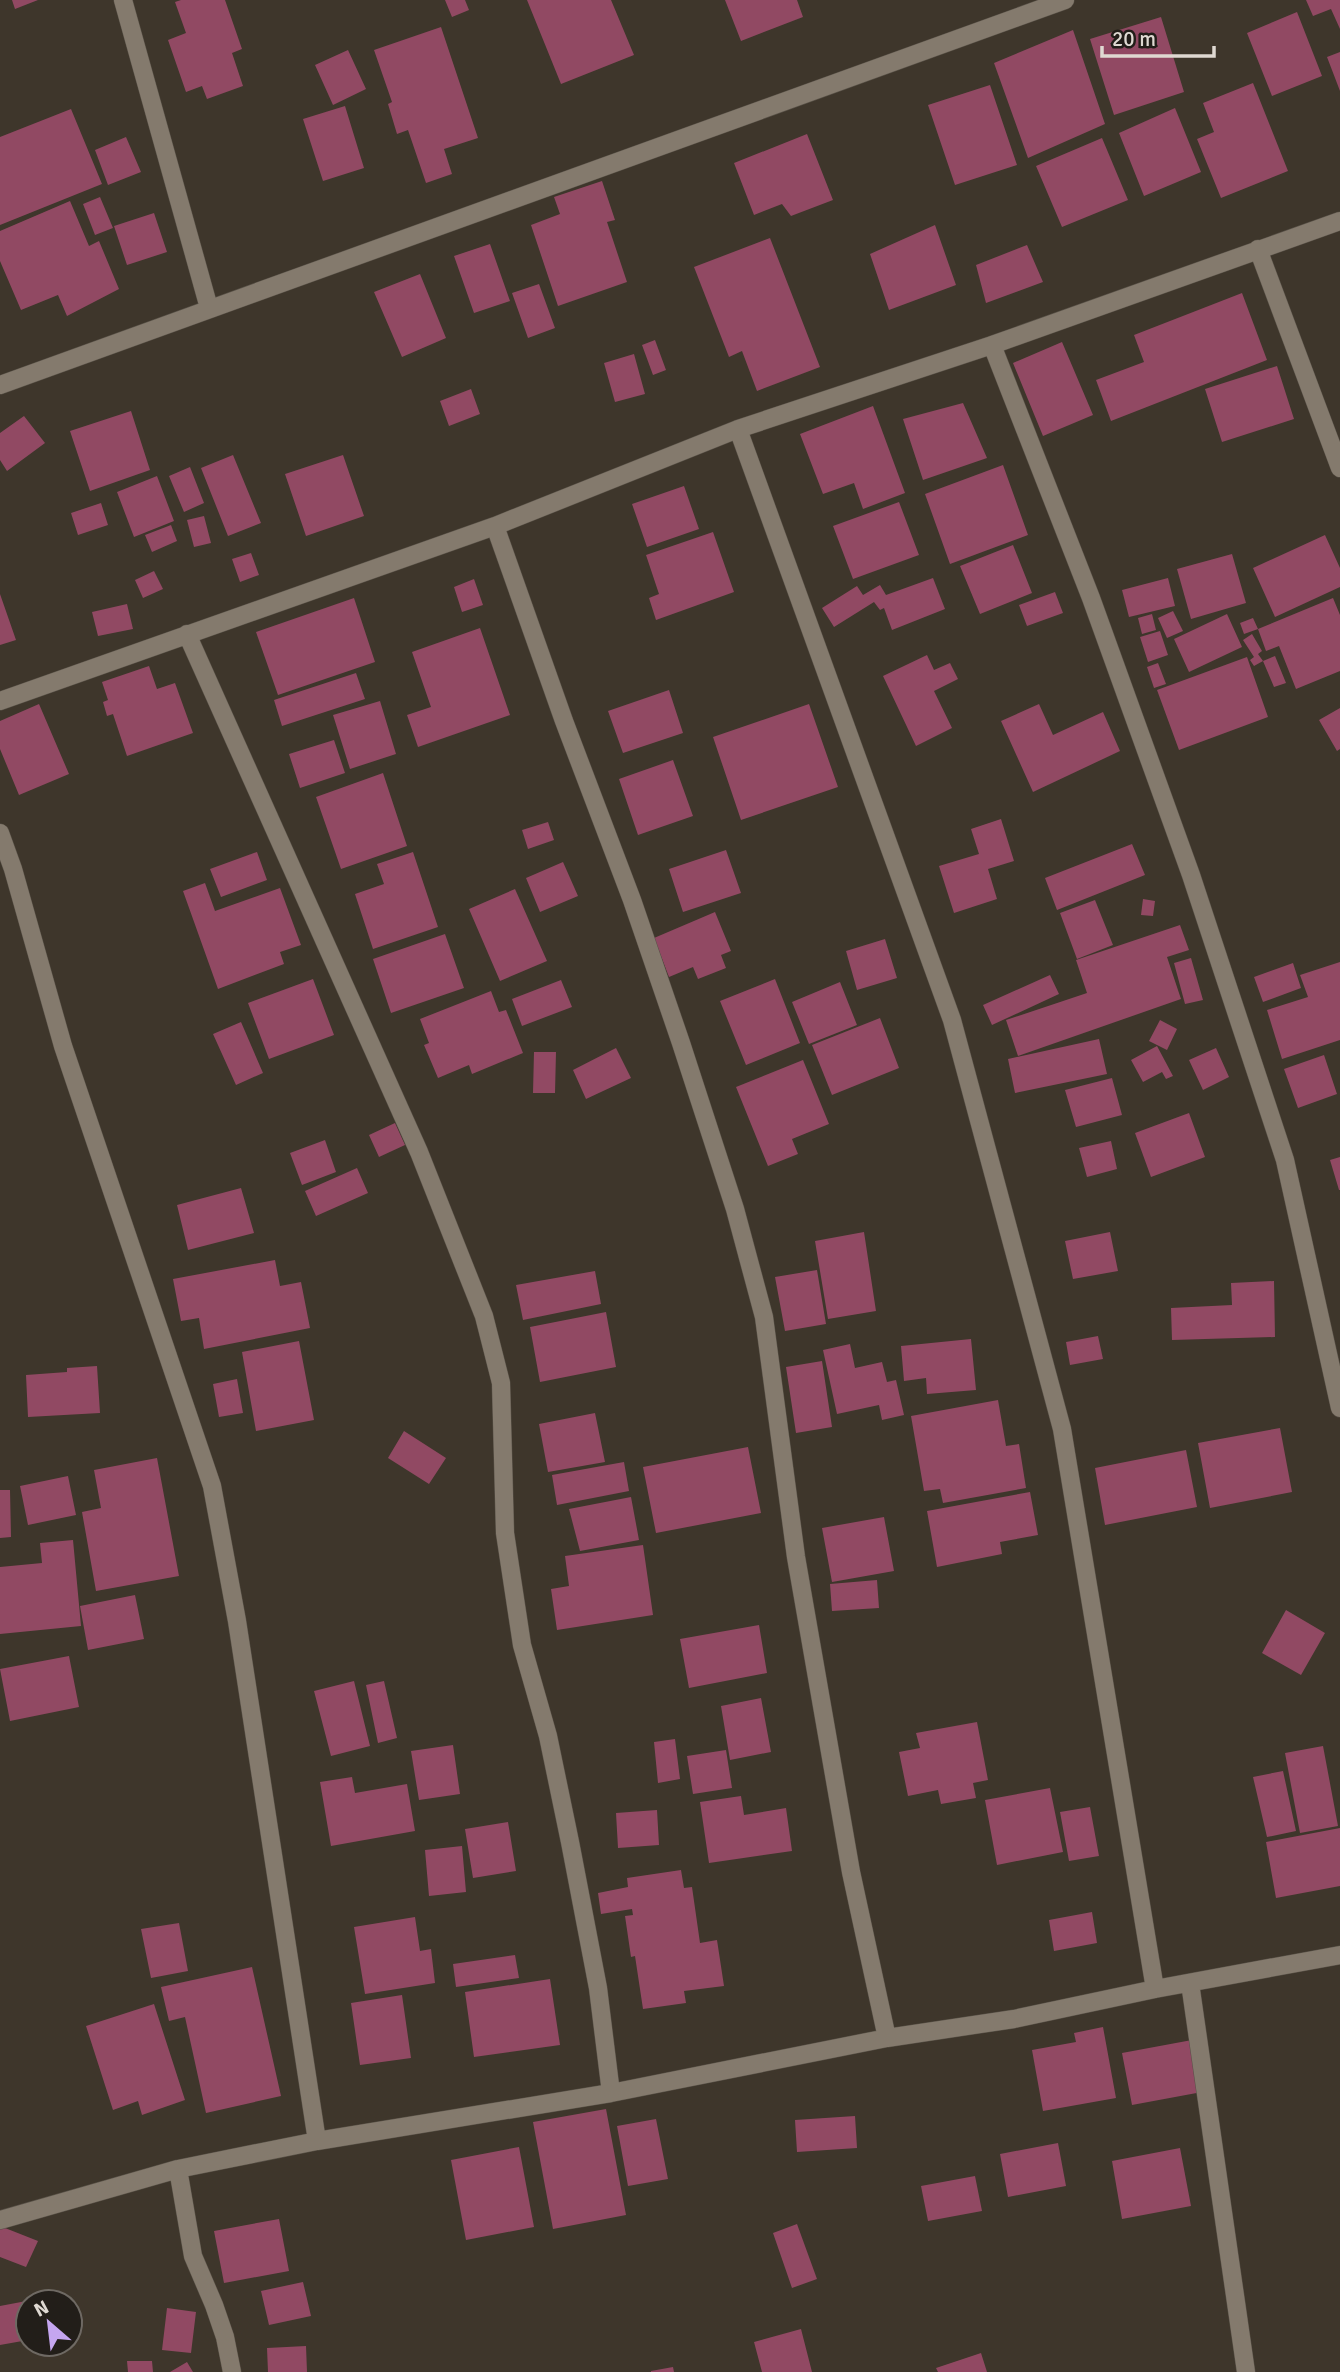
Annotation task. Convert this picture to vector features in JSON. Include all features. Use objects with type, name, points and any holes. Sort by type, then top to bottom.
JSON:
[{"type":"street","points":[[123,0],[209,308]]},
{"type":"street","points":[[0,385],[1065,0]]},
{"type":"street","points":[[0,701],[495,526],[738,429],[992,345],[1340,221]]},
{"type":"street","points":[[1258,249],[1340,468]]},
{"type":"street","points":[[992,345],[1091,598],[1191,875],[1285,1160],[1340,1408]]},
{"type":"street","points":[[738,429],[952,1020],[1062,1429],[1155,1989]]},
{"type":"street","points":[[495,526],[677,1030],[735,1209],[764,1317],[796,1557],[851,1872],[887,2038]]},
{"type":"street","points":[[187,634],[419,1152],[484,1316],[501,1382],[505,1533],[517,1619],[548,1736],[567,1829],[598,1988],[611,2093]]},
{"type":"street","points":[[0,833],[13,869],[63,1046],[212,1486],[241,1649],[317,2141]]},
{"type":"street","points":[[0,2220],[178,2169],[317,2141],[611,2093],[887,2038],[1014,2020],[1155,1989],[1340,1955]]},
{"type":"street","points":[[1191,1983],[1246,2372]]},
{"type":"street","points":[[178,2169],[193,2256],[225,2337],[232,2372]]},
{"type":"building","points":[[12,0],[38,0],[15,9]]},
{"type":"building","points":[[225,0],[242,49],[232,53],[243,86],[207,99],[202,86],[186,92],[168,40],[186,33],[175,2]]},
{"type":"building","points":[[445,0],[465,0],[469,10],[452,17]]},
{"type":"building","points":[[527,0],[611,0],[634,55],[561,84]]},
{"type":"building","points":[[725,0],[797,0],[803,17],[741,41]]},
{"type":"building","points":[[1306,0],[1340,0],[1340,29],[1331,9],[1313,16]]},
{"type":"building","points":[[1297,12],[1322,76],[1272,96],[1247,33]]},
{"type":"building","points":[[1161,17],[1184,92],[1114,115],[1090,39]]},
{"type":"building","points":[[441,27],[478,138],[444,149],[452,174],[426,183],[408,130],[397,134],[388,104],[392,102],[374,50]]},
{"type":"building","points":[[1073,30],[1105,124],[1028,158],[994,63]]},
{"type":"building","points":[[348,50],[366,89],[333,105],[315,65]]},
{"type":"building","points":[[1340,52],[1340,91],[1327,57]]},
{"type":"building","points":[[1253,83],[1288,171],[1221,198],[1197,139],[1214,132],[1203,103]]},
{"type":"building","points":[[990,85],[1017,165],[955,185],[928,105]]},
{"type":"building","points":[[345,106],[364,168],[323,181],[303,119]]},
{"type":"building","points":[[1175,108],[1201,172],[1144,196],[1119,133]]},
{"type":"building","points":[[71,109],[102,184],[0,225],[0,137]]},
{"type":"building","points":[[807,134],[833,200],[791,216],[782,204],[754,215],[734,163]]},
{"type":"building","points":[[126,137],[141,172],[108,185],[95,150]]},
{"type":"building","points":[[1102,138],[1128,200],[1062,227],[1036,166]]},
{"type":"building","points":[[602,181],[615,220],[607,222],[627,282],[558,306],[531,225],[560,214],[554,197]]},
{"type":"building","points":[[100,197],[113,228],[95,235],[83,204]]},
{"type":"building","points":[[70,201],[89,246],[99,241],[119,289],[67,316],[58,295],[21,310],[0,261],[0,231]]},
{"type":"building","points":[[154,213],[167,252],[127,265],[114,226]]},
{"type":"building","points":[[935,225],[956,285],[889,310],[870,254]]},
{"type":"building","points":[[770,238],[820,367],[757,391],[742,351],[729,357],[694,267]]},
{"type":"building","points":[[490,244],[510,301],[474,313],[454,256]]},
{"type":"building","points":[[1027,245],[1043,282],[986,303],[976,265]]},
{"type":"building","points":[[420,274],[446,338],[402,357],[374,292]]},
{"type":"building","points":[[539,284],[555,328],[528,338],[512,293]]},
{"type":"building","points":[[1242,293],[1267,360],[1111,421],[1096,380],[1144,362],[1134,335]]},
{"type":"building","points":[[655,340],[666,370],[653,375],[642,345]]},
{"type":"building","points":[[1062,342],[1093,415],[1043,436],[1013,363]]},
{"type":"building","points":[[634,354],[645,394],[615,402],[604,363]]},
{"type":"building","points":[[1277,366],[1294,419],[1222,442],[1205,389]]},
{"type":"building","points":[[471,389],[480,414],[449,426],[440,401]]},
{"type":"building","points":[[963,403],[987,458],[923,480],[903,419]]},
{"type":"building","points":[[873,406],[905,493],[863,509],[854,483],[823,494],[800,434]]},
{"type":"building","points":[[131,411],[150,470],[90,491],[70,431]]},
{"type":"building","points":[[24,416],[45,443],[7,471],[0,460],[0,433]]},
{"type":"building","points":[[233,455],[261,523],[228,536],[201,468]]},
{"type":"building","points":[[343,455],[364,516],[306,536],[285,474]]},
{"type":"building","points":[[1003,465],[1028,535],[950,564],[925,494]]},
{"type":"building","points":[[190,467],[204,503],[184,512],[169,476]]},
{"type":"building","points":[[157,476],[174,521],[134,537],[117,492]]},
{"type":"building","points":[[684,486],[699,529],[647,547],[632,504]]},
{"type":"building","points":[[899,502],[919,555],[853,579],[833,526]]},
{"type":"building","points":[[101,503],[108,525],[78,535],[71,513]]},
{"type":"building","points":[[204,516],[211,543],[194,547],[187,520]]},
{"type":"building","points":[[171,525],[177,541],[152,552],[145,535]]},
{"type":"building","points":[[713,532],[734,592],[656,620],[649,598],[659,594],[646,555]]},
{"type":"building","points":[[1325,535],[1340,568],[1340,587],[1275,617],[1253,568]]},
{"type":"building","points":[[1013,545],[1032,593],[980,614],[960,566]]},
{"type":"building","points":[[251,553],[259,575],[240,582],[232,559]]},
{"type":"building","points":[[1232,554],[1246,603],[1191,619],[1177,569]]},
{"type":"building","points":[[154,571],[163,589],[143,598],[135,580]]},
{"type":"building","points":[[933,578],[945,609],[892,630],[884,608],[880,610],[874,602],[834,627],[822,608],[857,586],[863,595],[880,585],[886,595]]},
{"type":"building","points":[[1168,578],[1175,606],[1129,617],[1122,590]]},
{"type":"building","points":[[474,579],[483,605],[462,612],[454,587]]},
{"type":"building","points":[[1055,592],[1063,613],[1027,626],[1019,605]]},
{"type":"building","points":[[0,594],[16,640],[0,645]]},
{"type":"building","points":[[354,598],[375,662],[278,695],[256,632]]},
{"type":"building","points":[[1333,598],[1340,615],[1340,671],[1296,689],[1279,646],[1266,651],[1258,629]]},
{"type":"building","points":[[127,604],[133,629],[98,636],[92,612]]},
{"type":"building","points":[[1173,611],[1183,631],[1167,638],[1158,618]]},
{"type":"building","points":[[1152,614],[1156,630],[1142,634],[1138,618]]},
{"type":"building","points":[[1227,614],[1242,647],[1189,672],[1174,639]]},
{"type":"building","points":[[1253,618],[1258,629],[1244,634],[1240,623]]},
{"type":"building","points":[[480,628],[510,715],[418,747],[407,715],[431,707],[412,652]]},
{"type":"building","points":[[1160,631],[1168,655],[1148,662],[1140,637]]},
{"type":"building","points":[[1252,634],[1262,651],[1258,654],[1263,661],[1254,666],[1250,660],[1254,657],[1243,640]]},
{"type":"building","points":[[927,655],[934,670],[950,663],[958,679],[934,691],[952,728],[916,746],[883,676]]},
{"type":"building","points":[[1275,656],[1286,683],[1274,687],[1263,661]]},
{"type":"building","points":[[1247,657],[1268,717],[1179,750],[1157,690]]},
{"type":"building","points":[[1158,663],[1166,684],[1154,688],[1147,667]]},
{"type":"building","points":[[149,666],[157,689],[175,683],[193,733],[127,756],[113,714],[107,716],[103,702],[108,700],[102,682]]},
{"type":"building","points":[[356,673],[365,699],[282,726],[274,700]]},
{"type":"building","points":[[669,690],[683,733],[623,753],[608,711]]},
{"type":"building","points":[[380,701],[396,754],[350,769],[333,715]]},
{"type":"building","points":[[39,704],[69,774],[19,795],[0,749],[0,721]]},
{"type":"building","points":[[809,704],[838,787],[741,820],[713,737]]},
{"type":"building","points":[[1039,704],[1053,735],[1103,712],[1120,751],[1033,792],[1001,721]]},
{"type":"building","points":[[1340,708],[1340,749],[1337,751],[1319,720]]},
{"type":"building","points":[[334,740],[345,773],[300,788],[289,754]]},
{"type":"building","points":[[673,760],[693,816],[638,835],[619,779]]},
{"type":"building","points":[[383,773],[407,846],[341,869],[316,797]]},
{"type":"building","points":[[1001,819],[1014,861],[988,869],[997,899],[954,913],[939,866],[979,854],[971,829]]},
{"type":"building","points":[[548,822],[554,840],[528,849],[522,830]]},
{"type":"building","points":[[1132,844],[1145,875],[1057,910],[1045,878]]},
{"type":"building","points":[[726,850],[741,893],[683,912],[669,869]]},
{"type":"building","points":[[257,852],[267,880],[221,897],[210,869]]},
{"type":"building","points":[[413,852],[438,927],[373,949],[355,894],[384,884],[377,864]]},
{"type":"building","points":[[563,862],[578,896],[540,912],[526,878]]},
{"type":"building","points":[[205,883],[215,911],[280,888],[301,945],[280,952],[284,964],[218,989],[183,891]]},
{"type":"building","points":[[515,889],[547,961],[500,981],[469,909]]},
{"type":"building","points":[[1143,899],[1155,901],[1153,916],[1141,915]]},
{"type":"building","points":[[1095,900],[1113,945],[1077,959],[1060,913]]},
{"type":"building","points":[[715,912],[731,951],[721,955],[726,968],[698,979],[693,967],[669,977],[654,938]]},
{"type":"building","points":[[1180,925],[1189,950],[1167,957],[1181,999],[1018,1056],[1006,1020],[1087,993],[1076,960]]},
{"type":"building","points":[[445,934],[464,988],[391,1013],[373,959]]},
{"type":"building","points":[[885,939],[897,978],[857,990],[846,951]]},
{"type":"building","points":[[1191,958],[1203,1000],[1185,1004],[1174,963]]},
{"type":"building","points":[[1340,962],[1340,1040],[1282,1059],[1267,1010],[1308,997],[1300,975]]},
{"type":"building","points":[[1293,963],[1301,988],[1263,1002],[1254,977]]},
{"type":"building","points":[[1050,975],[1059,994],[992,1025],[983,1005]]},
{"type":"building","points":[[313,979],[334,1035],[269,1059],[248,1003]]},
{"type":"building","points":[[775,979],[800,1043],[746,1065],[720,1001]]},
{"type":"building","points":[[561,980],[572,1007],[522,1026],[512,999]]},
{"type":"building","points":[[840,982],[857,1025],[809,1044],[792,1002]]},
{"type":"building","points":[[491,991],[499,1012],[506,1010],[523,1053],[472,1074],[469,1065],[438,1078],[424,1045],[429,1043],[420,1019]]},
{"type":"building","points":[[880,1018],[899,1068],[832,1095],[812,1045]]},
{"type":"building","points":[[1160,1020],[1177,1029],[1167,1050],[1149,1041]]},
{"type":"building","points":[[241,1022],[263,1073],[236,1085],[213,1034]]},
{"type":"building","points":[[1099,1039],[1107,1074],[1015,1093],[1008,1059]]},
{"type":"building","points":[[1157,1046],[1173,1076],[1166,1079],[1162,1072],[1143,1082],[1131,1060]]},
{"type":"building","points":[[616,1048],[631,1078],[586,1099],[573,1070]]},
{"type":"building","points":[[1216,1048],[1229,1077],[1203,1090],[1189,1060]]},
{"type":"building","points":[[534,1052],[556,1052],[555,1093],[533,1093]]},
{"type":"building","points":[[1324,1055],[1337,1094],[1298,1108],[1284,1069]]},
{"type":"building","points":[[803,1060],[829,1124],[792,1139],[798,1154],[768,1166],[736,1087]]},
{"type":"building","points":[[1112,1078],[1122,1115],[1076,1127],[1065,1090]]},
{"type":"building","points":[[1189,1113],[1205,1157],[1151,1177],[1135,1133]]},
{"type":"building","points":[[395,1123],[405,1145],[379,1157],[369,1135]]},
{"type":"building","points":[[325,1140],[336,1172],[302,1185],[290,1153]]},
{"type":"building","points":[[1111,1141],[1117,1169],[1087,1177],[1079,1148]]},
{"type":"building","points":[[1340,1157],[1340,1190],[1339,1190],[1330,1160]]},
{"type":"building","points":[[357,1168],[368,1193],[316,1216],[305,1191]]},
{"type":"building","points":[[241,1188],[254,1233],[188,1250],[177,1205]]},
{"type":"building","points":[[864,1232],[876,1311],[828,1319],[815,1241]]},
{"type":"building","points":[[1110,1232],[1118,1271],[1073,1279],[1065,1241]]},
{"type":"building","points":[[275,1260],[280,1286],[301,1282],[310,1328],[204,1349],[199,1318],[181,1321],[173,1279]]},
{"type":"building","points":[[817,1270],[826,1324],[785,1331],[775,1277]]},
{"type":"building","points":[[595,1271],[601,1304],[523,1320],[516,1285]]},
{"type":"building","points":[[1274,1281],[1275,1337],[1172,1340],[1171,1308],[1232,1305],[1231,1283]]},
{"type":"building","points":[[606,1312],[616,1367],[540,1382],[530,1327]]},
{"type":"building","points":[[1098,1336],[1103,1359],[1070,1365],[1066,1342]]},
{"type":"building","points":[[971,1339],[976,1390],[927,1394],[926,1378],[904,1381],[901,1346]]},
{"type":"building","points":[[299,1341],[314,1420],[256,1431],[242,1352]]},
{"type":"building","points":[[850,1344],[855,1368],[882,1362],[887,1382],[896,1380],[904,1415],[882,1420],[879,1405],[837,1414],[823,1350]]},
{"type":"building","points":[[822,1361],[832,1427],[796,1433],[786,1367]]},
{"type":"building","points":[[97,1366],[100,1413],[28,1417],[26,1375],[67,1372],[67,1368]]},
{"type":"building","points":[[237,1379],[243,1413],[219,1417],[213,1384]]},
{"type":"building","points":[[998,1400],[1006,1446],[1019,1444],[1026,1488],[943,1503],[940,1489],[924,1491],[911,1416]]},
{"type":"building","points":[[595,1413],[605,1462],[548,1472],[539,1424]]},
{"type":"building","points":[[1280,1428],[1292,1492],[1210,1508],[1198,1443]]},
{"type":"building","points":[[404,1431],[446,1458],[429,1484],[388,1458]]},
{"type":"building","points":[[748,1447],[761,1513],[656,1533],[643,1467]]},
{"type":"building","points":[[1186,1450],[1197,1507],[1105,1525],[1095,1468]]},
{"type":"building","points":[[157,1458],[179,1576],[96,1591],[82,1512],[101,1508],[94,1470]]},
{"type":"building","points":[[624,1462],[629,1491],[557,1505],[552,1475]]},
{"type":"building","points":[[68,1476],[76,1515],[28,1525],[20,1486]]},
{"type":"building","points":[[0,1490],[10,1490],[11,1537],[0,1538]]},
{"type":"building","points":[[1030,1492],[1038,1535],[1000,1542],[1002,1554],[937,1567],[927,1511]]},
{"type":"building","points":[[631,1497],[639,1540],[580,1551],[569,1509]]},
{"type":"building","points":[[884,1517],[894,1571],[832,1582],[822,1528]]},
{"type":"building","points":[[73,1540],[81,1626],[0,1634],[0,1567],[42,1563],[40,1543]]},
{"type":"building","points":[[643,1545],[653,1615],[557,1630],[551,1589],[569,1586],[565,1556]]},
{"type":"building","points":[[877,1580],[879,1608],[832,1611],[830,1584]]},
{"type":"building","points":[[135,1595],[144,1639],[88,1650],[80,1606]]},
{"type":"building","points":[[1286,1610],[1325,1633],[1301,1675],[1262,1653]]},
{"type":"building","points":[[759,1625],[767,1673],[689,1688],[680,1639]]},
{"type":"building","points":[[69,1656],[79,1707],[10,1721],[0,1669]]},
{"type":"building","points":[[354,1681],[370,1746],[331,1756],[314,1691]]},
{"type":"building","points":[[384,1681],[397,1738],[378,1743],[366,1685]]},
{"type":"building","points":[[761,1698],[771,1752],[730,1760],[721,1706]]},
{"type":"building","points":[[977,1722],[988,1780],[973,1783],[976,1798],[941,1804],[938,1790],[908,1796],[899,1752],[920,1748],[916,1733]]},
{"type":"building","points":[[675,1739],[680,1779],[658,1783],[654,1742]]},
{"type":"building","points":[[453,1745],[460,1794],[419,1800],[411,1751]]},
{"type":"building","points":[[1323,1746],[1338,1826],[1300,1833],[1285,1753]]},
{"type":"building","points":[[726,1750],[732,1788],[693,1794],[687,1756]]},
{"type":"building","points":[[1283,1771],[1296,1831],[1267,1837],[1253,1777]]},
{"type":"building","points":[[352,1777],[355,1793],[407,1784],[415,1831],[331,1846],[320,1782]]},
{"type":"building","points":[[1050,1788],[1063,1852],[997,1865],[985,1800]]},
{"type":"building","points":[[741,1796],[744,1815],[786,1808],[792,1851],[709,1863],[700,1802]]},
{"type":"building","points":[[1090,1807],[1099,1856],[1069,1861],[1060,1812]]},
{"type":"building","points":[[657,1810],[659,1845],[618,1848],[616,1813]]},
{"type":"building","points":[[508,1822],[516,1871],[473,1878],[465,1829]]},
{"type":"building","points":[[1340,1828],[1340,1886],[1276,1898],[1266,1842]]},
{"type":"building","points":[[462,1846],[466,1892],[429,1896],[425,1850]]},
{"type":"building","points":[[681,1870],[684,1888],[692,1887],[700,1943],[717,1940],[724,1986],[684,1991],[686,2003],[643,2009],[635,1956],[631,1957],[625,1916],[633,1915],[632,1909],[601,1914],[598,1893],[628,1887],[627,1878]]},
{"type":"building","points":[[1092,1912],[1097,1943],[1054,1951],[1049,1920]]},
{"type":"building","points":[[415,1917],[420,1951],[431,1949],[435,1983],[365,1994],[354,1927]]},
{"type":"building","points":[[179,1923],[188,1971],[151,1978],[141,1929]]},
{"type":"building","points":[[515,1955],[519,1978],[456,1987],[453,1964]]},
{"type":"building","points":[[252,1967],[281,2096],[206,2113],[185,2017],[169,2021],[161,1987]]},
{"type":"building","points":[[550,1979],[560,2045],[474,2057],[465,1992]]},
{"type":"building","points":[[402,1995],[411,2058],[360,2065],[351,2003]]},
{"type":"building","points":[[154,2004],[185,2100],[142,2115],[138,2101],[113,2110],[86,2026]]},
{"type":"building","points":[[1103,2027],[1116,2098],[1043,2111],[1032,2050],[1076,2042],[1074,2033]]},
{"type":"building","points":[[1192,2040],[1202,2092],[1132,2105],[1122,2053]]},
{"type":"building","points":[[606,2109],[626,2215],[553,2229],[533,2122]]},
{"type":"building","points":[[855,2116],[857,2148],[797,2152],[795,2120]]},
{"type":"building","points":[[656,2119],[668,2179],[628,2186],[617,2126]]},
{"type":"building","points":[[1058,2143],[1066,2186],[1008,2197],[1000,2154]]},
{"type":"building","points":[[519,2147],[534,2227],[466,2240],[451,2160]]},
{"type":"building","points":[[1180,2148],[1191,2206],[1122,2219],[1112,2161]]},
{"type":"building","points":[[975,2176],[982,2211],[928,2221],[921,2186]]},
{"type":"building","points":[[279,2219],[289,2271],[224,2283],[214,2231]]},
{"type":"building","points":[[797,2224],[817,2279],[792,2288],[773,2233]]},
{"type":"building","points":[[0,2226],[38,2241],[26,2267],[0,2257]]},
{"type":"building","points":[[303,2282],[311,2316],[269,2325],[261,2291]]},
{"type":"building","points":[[14,2303],[14,2342],[0,2345],[0,2306]]},
{"type":"building","points":[[167,2308],[196,2312],[191,2353],[162,2350]]},
{"type":"building","points":[[801,2329],[812,2372],[762,2372],[754,2342]]},
{"type":"building","points":[[306,2346],[307,2372],[268,2372],[267,2348]]},
{"type":"building","points":[[981,2353],[987,2372],[938,2372],[936,2368]]},
{"type":"building","points":[[127,2361],[152,2361],[153,2372],[128,2372]]},
{"type":"building","points":[[187,2362],[193,2372],[170,2372]]},
{"type":"building","points":[[673,2367],[674,2372],[651,2372],[651,2371]]}]
